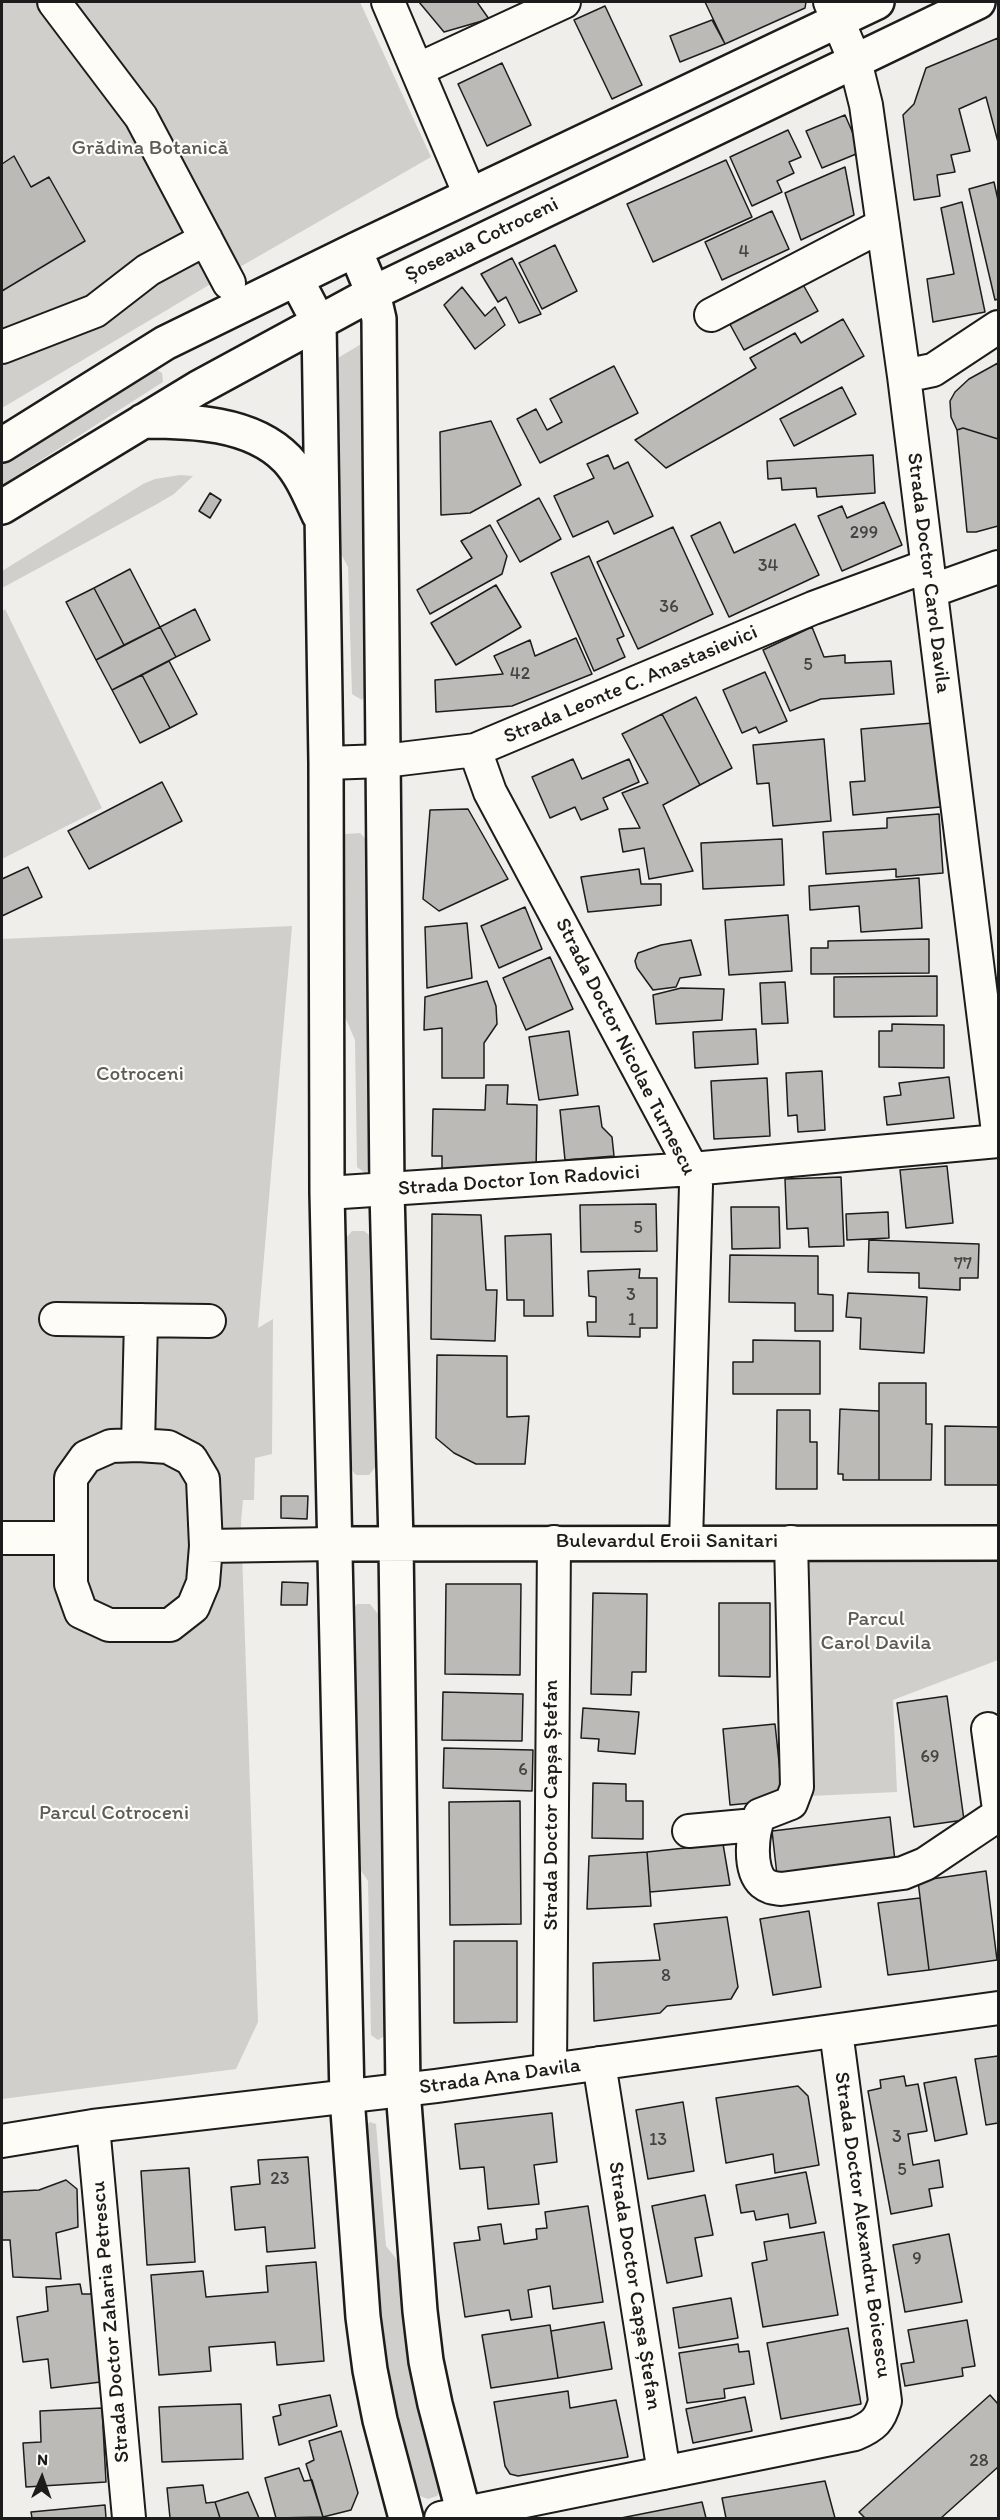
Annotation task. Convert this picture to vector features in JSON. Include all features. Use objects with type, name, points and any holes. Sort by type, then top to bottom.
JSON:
[{"type":"main road","points":[[2,445],[165,343],[470,195],[834,10],[877,2]]},
{"type":"main road","name":"Șoseaua Cotroceni","points":[[2,507],[141,421],[373,293],[978,2]]},
{"type":"main road","points":[[355,250],[373,293],[380,320],[387,1191],[396,1543],[403,2090],[426,2361],[456,2517]]},
{"type":"main road","points":[[296,279],[319,322],[326,763],[327,1193],[346,2097],[363,2317],[370,2370],[380,2420],[406,2518]]},
{"type":"main road","points":[[141,421],[203,423],[226,427],[258,439],[286,458],[304,482],[322,523]]},
{"type":"main road","name":"Bulevardul Eroii Sanitari","points":[[335,1544],[999,1543]]},
{"type":"street","points":[[54,2],[141,117],[229,283]]},
{"type":"street","points":[[388,2],[419,69],[470,195]]},
{"type":"street","points":[[419,69],[564,2]]},
{"type":"street","name":"Strada Doctor Carol Davila","points":[[834,10],[855,61],[866,105],[884,225],[999,1132]]},
{"type":"street","points":[[711,315],[884,225]]},
{"type":"street","points":[[2,347],[95,311],[148,270],[206,239]]},
{"type":"street","points":[[904,376],[933,370],[999,327]]},
{"type":"street","name":"Strada Leonte C. Anastasievici","points":[[326,763],[384,761],[476,750],[813,608],[929,579],[999,567]]},
{"type":"street","name":"Strada Doctor Nicolae Turnescu","points":[[476,750],[490,792],[692,1169],[696,1185],[686,1542]]},
{"type":"street","name":"Strada Doctor Ion Radovici","points":[[327,1193],[387,1191],[692,1169],[999,1141]]},
{"type":"street","points":[[56,1319],[209,1321]]},
{"type":"street","points":[[138,1445],[141,1320]]},
{"type":"street","points":[[138,1445],[168,1447],[191,1459],[202,1479],[206,1546],[203,1583],[193,1607],[170,1625],[109,1625],[81,1612],[71,1584],[71,1479],[86,1457],[111,1446],[138,1445]]},
{"type":"street","points":[[2,1538],[70,1538]]},
{"type":"street","name":"Strada Doctor Capșa Ștefan","points":[[550,2069],[554,1542]]},
{"type":"street","points":[[791,1542],[798,1787],[791,1803],[760,1815],[755,1825],[753,1840],[761,1882],[781,1889],[903,1873],[925,1864],[999,1815]]},
{"type":"street","points":[[206,1546],[335,1544]]},
{"type":"street","points":[[988,1729],[999,1802]]},
{"type":"street","points":[[689,1831],[755,1825]]},
{"type":"street","name":"Strada Ana Davila","points":[[2,2141],[93,2126],[403,2090],[999,2008]]},
{"type":"street","name":"Strada Doctor Alexandru Boicescu","points":[[664,2473],[855,2434],[870,2428],[880,2419],[885,2401],[836,2031]]},
{"type":"street","name":"Strada Doctor Capșa Ștefan","points":[[599,2063],[664,2473]]},
{"type":"street","name":"Strada Doctor Zaharia Petrescu","points":[[93,2126],[129,2518]]},
{"type":"street","points":[[456,2517],[664,2473]]},
{"type":"green space","name":"Grădina Botanică","points":[[2,2],[360,2],[431,157],[2,408]]},
{"type":"green space","points":[[363,343],[367,693],[362,700],[352,694],[348,567],[333,539],[331,362]]},
{"type":"green space","points":[[154,368],[162,373],[163,382],[2,485],[2,465]]},
{"type":"green space","points":[[180,475],[193,476],[174,494],[157,504],[2,588],[2,571],[143,484],[155,479]]},
{"type":"green space","points":[[5,609],[102,808],[2,859],[2,612]]},
{"type":"green space","points":[[360,833],[369,842],[373,1166],[365,1173],[357,1167],[355,1040],[339,1003],[338,846],[345,834]]},
{"type":"green space","name":"Cotroceni","points":[[292,926],[258,1328],[273,1319],[272,1454],[255,1458],[254,1500],[243,1500],[241,1522],[258,2022],[236,2069],[2,2099],[2,939]]},
{"type":"green space","points":[[352,1231],[364,1231],[373,1238],[377,1465],[369,1475],[356,1475],[348,1466],[344,1240]]},
{"type":"green space","name":"Parcul Carol Davila","points":[[802,1561],[998,1562],[998,1660],[893,1700],[897,1792],[810,1796]]},
{"type":"green space","points":[[357,1604],[370,1604],[378,1614],[386,2035],[378,2040],[371,2035],[368,1881],[353,1859],[348,1615]]},
{"type":"green space","points":[[370,2122],[376,2124],[386,2246],[398,2261],[407,2328],[441,2489],[437,2496],[428,2499],[420,2496],[403,2446],[388,2376],[364,2127]]},
{"type":"building","points":[[419,2],[477,2],[489,19],[444,32]]},
{"type":"building","points":[[705,2],[806,2],[805,8],[725,44]]},
{"type":"building","points":[[605,6],[642,85],[612,99],[574,20]]},
{"type":"building","points":[[712,20],[725,44],[680,62],[670,36]]},
{"type":"building","points":[[998,38],[998,142],[986,97],[959,109],[970,151],[951,155],[955,172],[937,175],[940,196],[914,200],[903,115],[914,104],[926,68]]},
{"type":"building","points":[[502,63],[531,125],[487,146],[458,84]]},
{"type":"building","points":[[845,115],[861,152],[822,168],[806,131]]},
{"type":"building","points":[[788,130],[801,157],[789,162],[794,173],[777,181],[782,192],[752,206],[730,157]]},
{"type":"building","points":[[14,156],[31,187],[49,177],[85,241],[2,291],[2,164]]},
{"type":"building","points":[[726,160],[752,217],[653,262],[627,204]]},
{"type":"building","points":[[845,167],[854,215],[801,240],[785,193]]},
{"type":"building","points":[[994,182],[998,200],[998,299],[995,300],[969,189]]},
{"type":"building","points":[[962,202],[985,312],[933,322],[927,279],[954,274],[941,208]]},
{"type":"building","points":[[772,211],[789,249],[722,280],[705,242]]},
{"type":"building","points":[[555,245],[577,291],[542,309],[519,263]]},
{"type":"building","points":[[512,258],[541,314],[519,323],[506,297],[498,302],[481,274]]},
{"type":"building","points":[[801,281],[818,311],[744,350],[727,319]]},
{"type":"building","points":[[462,287],[485,316],[495,307],[505,325],[475,349],[444,305]]},
{"type":"building","points":[[843,319],[864,356],[666,468],[635,440],[756,368],[750,358],[795,333],[801,343]]},
{"type":"building","points":[[998,363],[998,439],[963,428],[957,430],[951,417],[950,401],[955,392],[969,379]]},
{"type":"building","points":[[614,366],[638,413],[540,463],[517,419],[536,409],[547,430],[562,422],[550,399]]},
{"type":"building","points":[[842,387],[856,414],[794,446],[780,419]]},
{"type":"building","points":[[491,421],[521,485],[470,513],[441,515],[440,432]]},
{"type":"building","points":[[963,428],[998,439],[998,526],[976,532],[967,532],[957,430]]},
{"type":"building","points":[[608,455],[614,469],[628,462],[653,516],[614,534],[608,521],[573,537],[554,496],[594,478],[587,464]]},
{"type":"building","points":[[873,455],[875,493],[817,497],[816,488],[782,490],[781,478],[768,479],[767,461]]},
{"type":"building","points":[[210,493],[221,500],[210,518],[199,511]]},
{"type":"building","points":[[539,498],[561,539],[520,562],[497,521]]},
{"type":"building","points":[[884,502],[902,545],[842,571],[818,516],[842,506],[847,518]]},
{"type":"building","points":[[720,522],[734,553],[795,524],[819,575],[729,617],[691,536]]},
{"type":"building","points":[[490,525],[507,556],[502,574],[430,614],[417,590],[472,558],[461,541]]},
{"type":"building","points":[[673,527],[713,614],[638,649],[597,562]]},
{"type":"building","points":[[589,556],[624,636],[617,639],[625,657],[594,671],[551,573]]},
{"type":"building","points":[[130,569],[160,627],[124,645],[94,588]]},
{"type":"building","points":[[496,585],[521,627],[456,665],[431,623]]},
{"type":"building","points":[[94,588],[124,645],[96,660],[66,602]]},
{"type":"building","points":[[195,609],[210,640],[176,657],[160,627]]},
{"type":"building","points":[[160,627],[176,657],[112,690],[96,660]]},
{"type":"building","points":[[812,627],[824,657],[845,655],[845,663],[891,661],[894,694],[821,699],[790,711],[763,650]]},
{"type":"building","points":[[576,638],[592,674],[512,706],[436,712],[435,680],[503,674],[494,656],[530,640],[535,656]]},
{"type":"building","points":[[169,661],[197,714],[170,728],[142,675]]},
{"type":"building","points":[[765,672],[787,721],[759,733],[756,727],[742,733],[723,690]]},
{"type":"building","points":[[142,675],[170,728],[140,743],[112,690]]},
{"type":"building","points":[[696,697],[732,768],[700,785],[662,714]]},
{"type":"building","points":[[662,714],[700,785],[663,805],[693,871],[649,879],[644,848],[623,852],[619,829],[640,828],[622,793],[648,783],[622,734]]},
{"type":"building","points":[[933,723],[941,807],[853,815],[850,782],[865,781],[861,729]]},
{"type":"building","points":[[824,739],[831,821],[773,826],[769,783],[757,784],[753,745]]},
{"type":"building","points":[[573,759],[582,779],[629,759],[639,782],[603,798],[608,809],[581,820],[575,807],[550,818],[532,777]]},
{"type":"building","points":[[162,782],[182,821],[89,869],[68,831]]},
{"type":"building","points":[[468,809],[508,879],[439,911],[423,899],[430,810]]},
{"type":"building","points":[[939,814],[943,873],[896,877],[896,869],[826,874],[823,832],[887,828],[887,818]]},
{"type":"building","points":[[782,839],[784,885],[703,889],[701,843]]},
{"type":"building","points":[[28,867],[42,897],[2,916],[2,879]]},
{"type":"building","points":[[639,869],[641,884],[661,884],[661,905],[588,912],[581,877]]},
{"type":"building","points":[[919,878],[922,928],[861,932],[859,906],[810,910],[809,886]]},
{"type":"building","points":[[525,907],[542,949],[499,968],[481,926]]},
{"type":"building","points":[[788,915],[792,971],[729,975],[725,920]]},
{"type":"building","points":[[467,923],[472,978],[427,988],[425,927]]},
{"type":"building","points":[[929,939],[929,973],[811,974],[811,948],[828,948],[828,941]]},
{"type":"building","points":[[691,940],[701,975],[680,978],[676,987],[653,990],[637,968],[635,961],[638,953],[661,945]]},
{"type":"building","points":[[550,957],[573,1009],[526,1030],[503,978]]},
{"type":"building","points":[[937,976],[937,1016],[834,1017],[834,977]]},
{"type":"building","points":[[487,981],[496,1006],[497,1024],[484,1043],[484,1078],[442,1078],[442,1028],[424,1030],[425,997]]},
{"type":"building","points":[[785,982],[788,1023],[762,1024],[760,983]]},
{"type":"building","points":[[681,988],[724,989],[722,1020],[656,1024],[653,995]]},
{"type":"building","points":[[892,1024],[944,1025],[944,1068],[879,1067],[879,1031],[892,1031]]},
{"type":"building","points":[[756,1029],[758,1064],[695,1068],[693,1032]]},
{"type":"building","points":[[569,1031],[578,1095],[539,1100],[529,1037]]},
{"type":"building","points":[[822,1071],[825,1130],[798,1132],[797,1115],[788,1116],[786,1073]]},
{"type":"building","points":[[949,1077],[954,1118],[887,1125],[884,1097],[901,1095],[899,1083]]},
{"type":"building","points":[[767,1078],[770,1136],[714,1139],[711,1081]]},
{"type":"building","points":[[486,1085],[508,1085],[507,1104],[537,1105],[536,1175],[442,1174],[442,1156],[432,1156],[433,1109],[485,1110]]},
{"type":"building","points":[[599,1106],[602,1127],[612,1137],[614,1156],[565,1160],[560,1110]]},
{"type":"building","points":[[947,1166],[953,1223],[906,1228],[900,1170]]},
{"type":"building","points":[[841,1177],[844,1246],[809,1247],[808,1228],[787,1229],[785,1179]]},
{"type":"building","points":[[656,1204],[657,1251],[581,1252],[580,1205]]},
{"type":"building","points":[[731,1207],[779,1207],[780,1248],[732,1249]]},
{"type":"building","points":[[888,1212],[889,1238],[847,1240],[846,1214]]},
{"type":"building","points":[[432,1214],[481,1215],[486,1290],[497,1290],[495,1341],[431,1339]]},
{"type":"building","points":[[551,1234],[553,1316],[524,1316],[524,1300],[507,1300],[505,1236]]},
{"type":"building","points":[[869,1240],[979,1244],[978,1278],[960,1278],[960,1290],[919,1288],[919,1273],[868,1272]]},
{"type":"building","points":[[730,1255],[818,1256],[818,1294],[833,1295],[833,1331],[795,1331],[795,1303],[729,1302]]},
{"type":"building","points":[[640,1269],[639,1278],[657,1278],[657,1328],[640,1328],[640,1337],[588,1336],[587,1322],[596,1322],[596,1297],[589,1296],[588,1271]]},
{"type":"building","points":[[848,1293],[927,1297],[924,1353],[860,1349],[861,1318],[846,1317]]},
{"type":"building","points":[[753,1340],[820,1341],[820,1394],[733,1394],[733,1362],[753,1362]]},
{"type":"building","points":[[437,1355],[507,1356],[507,1417],[529,1416],[525,1464],[476,1464],[454,1453],[436,1438]]},
{"type":"building","points":[[879,1383],[926,1383],[926,1424],[932,1424],[931,1480],[879,1480]]},
{"type":"building","points":[[840,1409],[879,1411],[879,1480],[843,1480],[843,1474],[838,1474]]},
{"type":"building","points":[[777,1410],[810,1410],[810,1442],[817,1442],[817,1489],[776,1489]]},
{"type":"building","points":[[945,1426],[998,1427],[998,1485],[945,1485]]},
{"type":"building","points":[[281,1496],[308,1496],[307,1519],[281,1518]]},
{"type":"building","points":[[282,1582],[308,1583],[307,1605],[281,1605]]},
{"type":"building","points":[[446,1584],[521,1584],[520,1675],[445,1674]]},
{"type":"building","points":[[593,1593],[647,1594],[646,1672],[632,1672],[631,1695],[591,1694]]},
{"type":"building","points":[[719,1603],[770,1603],[770,1677],[719,1676]]},
{"type":"building","points":[[443,1692],[523,1694],[522,1741],[442,1740]]},
{"type":"building","points":[[947,1696],[964,1820],[914,1827],[897,1703]]},
{"type":"building","points":[[583,1708],[639,1712],[635,1754],[598,1751],[599,1739],[581,1738]]},
{"type":"building","points":[[775,1724],[783,1800],[730,1805],[723,1729]]},
{"type":"building","points":[[444,1748],[533,1750],[532,1791],[443,1788]]},
{"type":"building","points":[[593,1783],[626,1784],[626,1801],[643,1801],[643,1839],[592,1838]]},
{"type":"building","points":[[520,1801],[521,1924],[450,1925],[449,1802]]},
{"type":"building","points":[[890,1817],[895,1861],[777,1875],[772,1831]]},
{"type":"building","points":[[723,1844],[730,1885],[650,1892],[647,1852]]},
{"type":"building","points":[[647,1852],[651,1906],[587,1909],[589,1856]]},
{"type":"building","points":[[986,1871],[997,1960],[929,1970],[918,1881]]},
{"type":"building","points":[[920,1898],[929,1970],[888,1975],[878,1903]]},
{"type":"building","points":[[809,1911],[821,1987],[773,1995],[760,1919]]},
{"type":"building","points":[[727,1917],[738,1987],[731,1999],[667,2006],[660,2013],[594,2021],[593,1963],[660,1960],[654,1924]]},
{"type":"building","points":[[454,1941],[517,1941],[517,2022],[454,2023]]},
{"type":"building","points":[[998,2056],[998,2123],[986,2125],[975,2059]]},
{"type":"building","points":[[904,2076],[906,2086],[918,2084],[927,2131],[908,2134],[913,2165],[939,2160],[943,2187],[929,2189],[932,2206],[891,2214],[868,2091],[881,2088],[880,2080]]},
{"type":"building","points":[[956,2077],[967,2134],[935,2141],[924,2083]]},
{"type":"building","points":[[798,2086],[808,2096],[819,2165],[775,2173],[773,2154],[726,2163],[716,2098]]},
{"type":"building","points":[[683,2102],[694,2171],[648,2179],[636,2110]]},
{"type":"building","points":[[552,2113],[557,2162],[534,2165],[539,2204],[488,2209],[484,2167],[460,2169],[455,2124]]},
{"type":"building","points":[[308,2157],[315,2248],[267,2252],[265,2227],[235,2230],[231,2187],[260,2184],[258,2160]]},
{"type":"building","points":[[189,2168],[195,2262],[147,2265],[141,2171]]},
{"type":"building","points":[[806,2172],[816,2223],[790,2228],[788,2214],[756,2220],[754,2211],[741,2213],[736,2185]]},
{"type":"building","points":[[66,2180],[77,2189],[78,2227],[56,2233],[61,2279],[13,2277],[10,2240],[2,2240],[2,2192],[39,2190]]},
{"type":"building","points":[[705,2195],[713,2235],[695,2238],[702,2276],[667,2283],[652,2206]]},
{"type":"building","points":[[588,2206],[603,2302],[553,2309],[550,2286],[528,2290],[532,2317],[511,2320],[509,2310],[465,2317],[454,2243],[480,2240],[478,2227],[501,2224],[504,2244],[537,2239],[536,2229],[547,2228],[545,2212]]},
{"type":"building","points":[[824,2232],[838,2315],[763,2327],[752,2263],[767,2260],[764,2242]]},
{"type":"building","points":[[949,2234],[962,2302],[905,2312],[893,2245]]},
{"type":"building","points":[[316,2262],[324,2361],[277,2365],[275,2342],[209,2347],[211,2371],[159,2375],[151,2275],[203,2271],[206,2297],[268,2292],[266,2266]]},
{"type":"building","points":[[80,2284],[82,2294],[98,2294],[101,2382],[51,2388],[48,2359],[23,2362],[17,2317],[48,2311],[46,2287]]},
{"type":"building","points":[[731,2298],[738,2338],[679,2348],[673,2308]]},
{"type":"building","points":[[967,2320],[975,2366],[962,2368],[963,2376],[905,2386],[901,2364],[914,2362],[908,2330]]},
{"type":"building","points":[[604,2322],[612,2369],[558,2378],[551,2331]]},
{"type":"building","points":[[550,2325],[558,2378],[491,2388],[482,2335]]},
{"type":"building","points":[[848,2328],[861,2404],[781,2419],[767,2343]]},
{"type":"building","points":[[738,2344],[739,2352],[749,2351],[754,2384],[724,2389],[725,2398],[687,2403],[679,2353]]},
{"type":"building","points":[[568,2391],[570,2408],[616,2400],[628,2457],[518,2476],[510,2474],[505,2466],[494,2402]]},
{"type":"building","points":[[330,2395],[337,2426],[279,2445],[273,2417],[281,2415],[279,2405]]},
{"type":"building","points":[[990,2395],[998,2404],[998,2467],[941,2518],[865,2518],[859,2512]]},
{"type":"building","points":[[745,2397],[752,2431],[693,2443],[686,2409]]},
{"type":"building","points":[[241,2404],[243,2459],[162,2462],[159,2407]]},
{"type":"building","points":[[102,2408],[106,2482],[26,2487],[23,2443],[41,2442],[40,2411]]},
{"type":"building","points":[[341,2431],[358,2493],[351,2510],[323,2517],[306,2464],[314,2460],[309,2441]]},
{"type":"building","points":[[299,2468],[304,2481],[312,2480],[323,2517],[276,2518],[265,2478]]},
{"type":"building","points":[[825,2481],[835,2518],[726,2518],[722,2498]]},
{"type":"building","points":[[203,2485],[206,2503],[215,2502],[220,2518],[170,2518],[167,2488]]},
{"type":"building","points":[[248,2492],[259,2518],[220,2518],[215,2502]]},
{"type":"building","points":[[702,2502],[706,2518],[621,2518]]},
{"type":"building","points":[[105,2505],[106,2518],[32,2518],[31,2512]]},
{"type":"park label","name":"Parcul Cotroceni","points":[[114,1814]]}]
